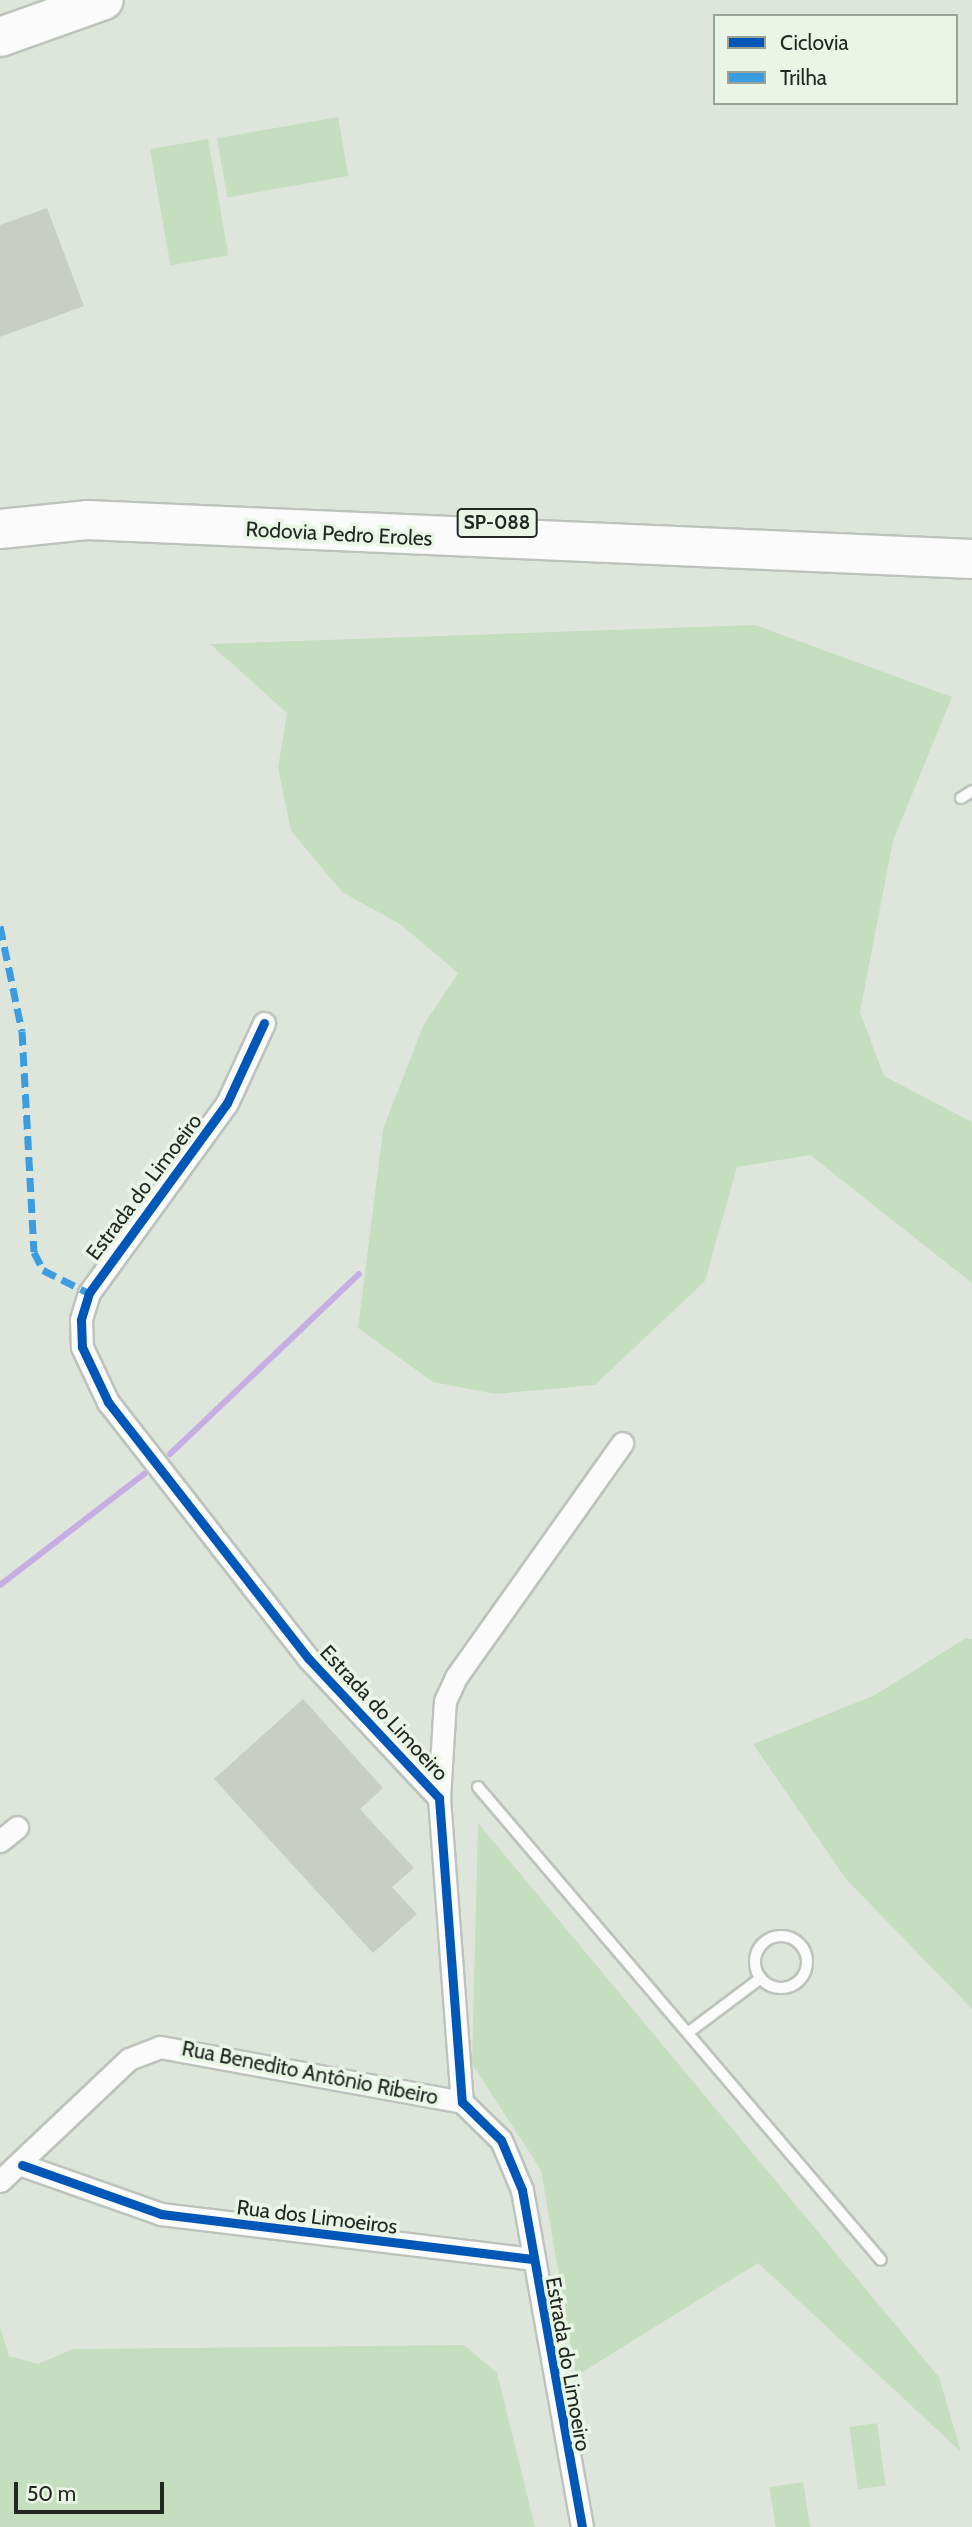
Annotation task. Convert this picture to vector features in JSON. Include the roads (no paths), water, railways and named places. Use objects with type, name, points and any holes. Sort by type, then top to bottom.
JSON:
[{"type":"highway","points":[[0,37],[104,0]]},
{"type":"highway","name":"Rodovia Pedro Eroles","points":[[0,509],[101,506],[972,537]]},
{"type":"highway","name":"Rodovia Pedro Eroles","points":[[0,529],[87,520],[972,559]]},
{"type":"street","name":"Estrada do Limoeiro","points":[[264,1023],[227,1104],[89,1293],[82,1347],[108,1402],[308,1658],[439,1798],[462,2102],[501,2140],[522,2190],[531,2259],[582,2527]]},
{"type":"street","points":[[439,1798],[445,1701],[456,1677],[622,1443]]},
{"type":"street","points":[[0,1841],[17,1827]]},
{"type":"street","name":"Rua Benedito Antônio Ribeiro","points":[[0,2181],[22,2165],[129,2059],[160,2047],[462,2102]]},
{"type":"street","name":"Rua dos Limoeiros","points":[[22,2165],[161,2214],[531,2259]]},
{"type":"lane","points":[[961,798],[972,791]]},
{"type":"lane","points":[[478,1787],[881,2260]]},
{"type":"lane","points":[[778,1936],[801,1945],[806,1969],[797,1983],[780,1988],[761,1978],[755,1958],[763,1943],[778,1936]]},
{"type":"lane","points":[[689,2032],[761,1978]]},
{"type":"waterway","points":[[170,1454],[359,1274]]},
{"type":"waterway","points":[[0,1585],[144,1474]]}]
